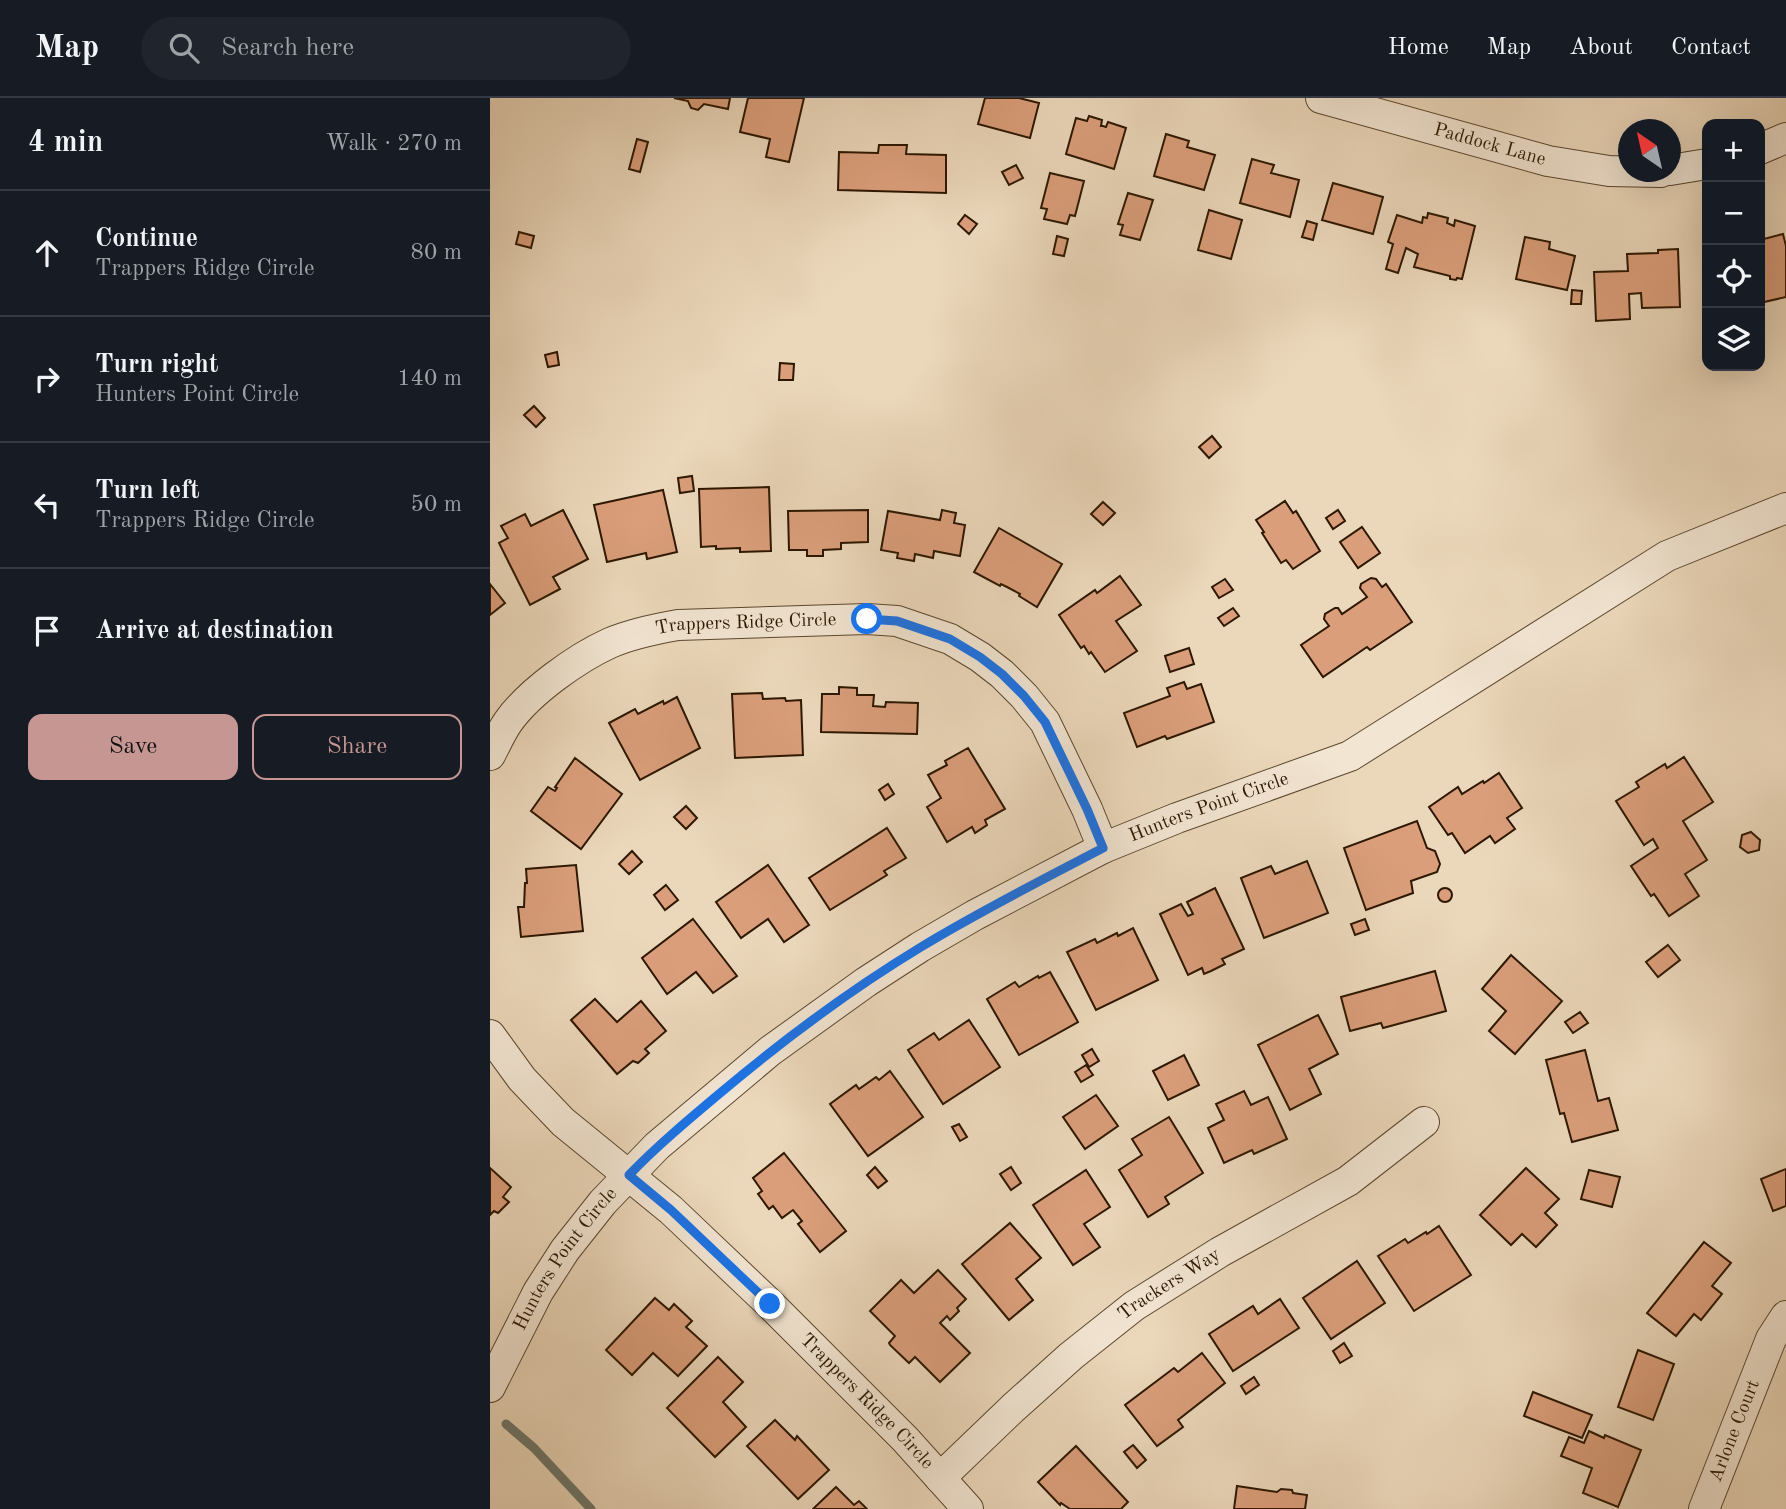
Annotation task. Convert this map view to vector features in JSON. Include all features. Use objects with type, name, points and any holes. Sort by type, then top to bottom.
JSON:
[{"type":"street","name":"Paddock Lane","points":[[1321,98],[1548,161],[1618,172]]},
{"type":"street","points":[[1765,147],[1786,138]]},
{"type":"street","points":[[1681,168],[1702,165]]},
{"type":"street","name":"Hunters Point Circle","points":[[490,1387],[538,1292],[565,1250],[603,1202],[657,1146],[770,1051],[866,982],[975,915],[1103,848],[1177,818],[1350,756],[1667,556],[1786,508]]},
{"type":"street","name":"Trappers Ridge Circle","points":[[490,755],[508,722],[548,683],[575,663],[611,643],[650,630],[678,625],[867,619],[897,621],[950,639],[1002,674],[1024,696],[1045,722],[1103,848]]},
{"type":"street","name":"Trappers Ridge Circle","points":[[490,1035],[522,1079],[564,1122],[671,1210],[770,1304],[905,1439],[968,1509]]},
{"type":"street","name":"Trackers Way","points":[[940,1478],[1071,1356],[1134,1306],[1220,1252],[1348,1181],[1424,1122]]},
{"type":"street","name":"Arlone Court","points":[[1704,1509],[1771,1339],[1786,1315]]},
{"type":"building","points":[[674,98],[730,98],[728,109],[704,104],[698,110],[691,108],[688,101]]},
{"type":"building","points":[[748,98],[804,98],[789,162],[766,157],[770,139],[740,132]]},
{"type":"building","points":[[985,98],[1019,98],[1039,103],[1030,138],[978,124]]},
{"type":"building","points":[[1089,116],[1102,120],[1101,126],[1106,127],[1108,122],[1126,128],[1114,169],[1066,154],[1076,118],[1087,121]]},
{"type":"building","points":[[1166,134],[1189,141],[1187,147],[1215,155],[1204,190],[1154,176]]},
{"type":"building","points":[[637,139],[648,142],[640,172],[629,169]]},
{"type":"building","points":[[879,145],[907,145],[906,154],[946,155],[946,193],[838,190],[839,152],[878,153]]},
{"type":"building","points":[[1252,159],[1274,165],[1271,173],[1299,180],[1290,217],[1240,203]]},
{"type":"building","points":[[1016,165],[1023,178],[1009,185],[1002,172]]},
{"type":"building","points":[[1050,173],[1084,181],[1075,216],[1070,215],[1067,224],[1044,219],[1047,209],[1041,208]]},
{"type":"building","points":[[1333,183],[1383,197],[1373,234],[1322,220]]},
{"type":"building","points":[[1128,193],[1153,200],[1140,240],[1120,235],[1123,225],[1118,224]]},
{"type":"building","points":[[1209,210],[1242,220],[1231,259],[1198,250]]},
{"type":"building","points":[[1428,213],[1448,218],[1447,223],[1454,226],[1455,220],[1475,226],[1462,279],[1450,279],[1450,276],[1414,267],[1418,254],[1406,248],[1398,273],[1386,269],[1393,244],[1388,242],[1397,215],[1422,223],[1423,217],[1427,218]]},
{"type":"building","points":[[965,215],[977,224],[969,234],[958,224]]},
{"type":"building","points":[[1307,221],[1317,224],[1313,240],[1302,237]]},
{"type":"building","points":[[519,232],[534,236],[531,248],[516,244]]},
{"type":"building","points":[[1783,234],[1786,246],[1786,297],[1765,302],[1765,245],[1765,239]]},
{"type":"building","points":[[1057,236],[1068,239],[1064,256],[1053,254]]},
{"type":"building","points":[[1525,237],[1550,242],[1549,249],[1575,256],[1567,290],[1516,279]]},
{"type":"building","points":[[1678,249],[1680,307],[1642,308],[1641,293],[1629,294],[1630,319],[1596,321],[1594,272],[1628,271],[1627,254]]},
{"type":"building","points":[[1572,290],[1582,291],[1581,304],[1571,304]]},
{"type":"building","points":[[557,352],[559,365],[548,367],[545,355]]},
{"type":"building","points":[[780,363],[794,364],[793,380],[779,380]]},
{"type":"building","points":[[534,406],[545,418],[536,427],[524,415]]},
{"type":"building","points":[[1212,436],[1221,447],[1209,458],[1199,447]]},
{"type":"building","points":[[692,476],[694,491],[680,493],[678,478]]},
{"type":"building","points":[[769,487],[771,551],[740,552],[740,548],[701,547],[699,489]]},
{"type":"building","points":[[663,490],[677,552],[647,559],[646,553],[607,562],[594,505]]},
{"type":"building","points":[[1285,501],[1293,513],[1296,511],[1320,551],[1293,569],[1286,560],[1281,563],[1256,520]]},
{"type":"building","points":[[1103,502],[1115,513],[1103,525],[1091,514]]},
{"type":"building","points":[[563,510],[588,559],[553,577],[560,589],[530,605],[499,543],[508,538],[501,526],[525,514],[531,526]]},
{"type":"building","points":[[868,510],[868,542],[841,543],[841,549],[823,550],[823,556],[807,556],[807,550],[789,550],[788,511]]},
{"type":"building","points":[[942,510],[956,513],[954,523],[965,525],[960,556],[934,551],[933,558],[915,554],[914,561],[897,558],[898,553],[881,550],[888,511],[940,520]]},
{"type":"building","points":[[1338,510],[1345,521],[1333,529],[1326,518]]},
{"type":"building","points":[[1362,527],[1380,553],[1358,568],[1340,542]]},
{"type":"building","points":[[999,528],[1062,564],[1037,607],[1019,596],[1020,594],[974,572]]},
{"type":"building","points":[[1120,576],[1141,605],[1116,621],[1137,651],[1105,672],[1091,652],[1089,654],[1084,646],[1081,648],[1059,615]]},
{"type":"building","points":[[1371,578],[1376,579],[1382,587],[1386,584],[1412,622],[1370,650],[1367,647],[1323,677],[1301,645],[1329,626],[1324,619],[1325,614],[1338,608],[1342,614],[1367,597],[1360,588],[1361,584]]},
{"type":"building","points":[[1225,579],[1233,590],[1219,598],[1212,587]]},
{"type":"building","points":[[490,584],[505,603],[490,615]]},
{"type":"building","points":[[1233,608],[1239,616],[1224,626],[1218,618]]},
{"type":"building","points":[[1189,648],[1194,664],[1170,672],[1165,656]]},
{"type":"building","points":[[1184,682],[1187,689],[1201,684],[1214,722],[1137,747],[1124,713],[1170,696],[1167,688]]},
{"type":"building","points":[[839,687],[857,688],[857,695],[874,695],[873,706],[885,707],[886,702],[918,703],[917,734],[821,732],[822,694],[839,694]]},
{"type":"building","points":[[762,693],[763,699],[801,700],[803,755],[735,758],[732,694]]},
{"type":"building","points":[[677,697],[700,748],[640,780],[609,723],[635,709],[638,714]]},
{"type":"building","points":[[968,748],[1005,809],[985,820],[987,825],[975,833],[972,827],[947,842],[927,807],[941,798],[928,775],[947,765],[945,761]]},
{"type":"building","points":[[1684,757],[1713,802],[1683,821],[1707,860],[1685,874],[1699,896],[1669,916],[1654,894],[1651,896],[1631,866],[1658,848],[1653,839],[1644,845],[1616,801],[1639,787],[1636,782],[1665,764],[1667,768]]},
{"type":"building","points":[[575,758],[622,794],[581,849],[531,811],[548,787],[555,791]]},
{"type":"building","points":[[1499,773],[1522,808],[1507,818],[1515,829],[1495,843],[1490,836],[1465,853],[1452,833],[1448,835],[1429,807],[1458,787],[1462,794]]},
{"type":"building","points":[[888,784],[894,794],[885,800],[879,790]]},
{"type":"building","points":[[686,806],[697,818],[686,829],[674,817]]},
{"type":"building","points":[[1417,821],[1427,848],[1435,851],[1440,864],[1437,872],[1411,881],[1413,893],[1366,910],[1344,848]]},
{"type":"building","points":[[887,828],[906,858],[884,871],[887,875],[830,910],[809,878]]},
{"type":"building","points":[[1751,832],[1760,840],[1759,850],[1748,853],[1740,847],[1742,835]]},
{"type":"building","points":[[632,851],[642,862],[629,874],[619,864]]},
{"type":"building","points":[[1307,861],[1328,913],[1264,938],[1241,878],[1271,866],[1275,874]]},
{"type":"building","points":[[576,865],[583,931],[521,937],[518,907],[524,907],[526,869]]},
{"type":"building","points":[[768,865],[809,925],[784,942],[768,919],[741,938],[716,902]]},
{"type":"building","points":[[666,885],[678,900],[665,910],[654,895]]},
{"type":"building","points":[[1215,888],[1244,949],[1222,959],[1225,964],[1211,971],[1204,974],[1202,968],[1188,975],[1160,914],[1181,904],[1188,916],[1193,914],[1187,902]]},
{"type":"building","points":[[1445,888],[1450,890],[1450,900],[1445,902],[1440,900],[1438,895],[1440,890]]},
{"type":"building","points":[[693,919],[737,976],[713,993],[696,972],[667,994],[642,958]]},
{"type":"building","points":[[1365,919],[1369,930],[1355,935],[1351,924]]},
{"type":"building","points":[[1133,928],[1158,980],[1096,1010],[1067,952],[1095,939],[1097,943]]},
{"type":"building","points":[[1668,945],[1680,960],[1658,977],[1646,962]]},
{"type":"building","points":[[1511,955],[1562,1001],[1515,1054],[1489,1031],[1506,1011],[1482,989]]},
{"type":"building","points":[[1435,971],[1446,1011],[1383,1028],[1381,1023],[1350,1031],[1341,997]]},
{"type":"building","points":[[1050,972],[1078,1022],[1019,1055],[987,999],[1015,982],[1019,987]]},
{"type":"building","points":[[595,999],[617,1022],[641,1001],[666,1031],[645,1049],[649,1053],[638,1063],[633,1061],[617,1074],[571,1020]]},
{"type":"building","points":[[1580,1012],[1588,1023],[1573,1033],[1565,1022]]},
{"type":"building","points":[[1318,1015],[1338,1054],[1309,1069],[1321,1094],[1290,1110],[1258,1045]]},
{"type":"building","points":[[969,1020],[1000,1067],[943,1104],[908,1050],[934,1033],[939,1040]]},
{"type":"building","points":[[1092,1049],[1099,1061],[1089,1067],[1082,1055]]},
{"type":"building","points":[[1585,1050],[1598,1101],[1609,1098],[1618,1130],[1572,1142],[1564,1113],[1560,1114],[1546,1060]]},
{"type":"building","points":[[1184,1055],[1199,1085],[1168,1100],[1153,1071]]},
{"type":"building","points":[[1086,1065],[1093,1075],[1081,1082],[1075,1072]]},
{"type":"building","points":[[890,1071],[923,1117],[868,1156],[830,1104],[856,1085],[859,1089],[876,1077],[879,1080]]},
{"type":"building","points":[[1244,1091],[1251,1105],[1268,1097],[1287,1139],[1254,1154],[1252,1150],[1224,1163],[1208,1128],[1224,1120],[1216,1104]]},
{"type":"building","points":[[1096,1095],[1118,1126],[1085,1149],[1063,1117]]},
{"type":"building","points":[[1169,1117],[1203,1173],[1165,1197],[1169,1204],[1148,1217],[1119,1170],[1142,1155],[1132,1139]]},
{"type":"building","points":[[959,1124],[967,1137],[960,1141],[952,1127]]},
{"type":"building","points":[[784,1153],[846,1231],[820,1252],[798,1224],[802,1221],[793,1210],[782,1218],[773,1206],[769,1209],[758,1194],[762,1191],[753,1178]]},
{"type":"building","points":[[875,1167],[887,1181],[878,1188],[867,1175]]},
{"type":"building","points":[[1011,1167],[1021,1183],[1011,1190],[1000,1174]]},
{"type":"building","points":[[490,1168],[511,1187],[503,1197],[509,1202],[498,1213],[494,1211],[490,1215]]},
{"type":"building","points":[[1526,1168],[1559,1199],[1545,1213],[1557,1225],[1536,1247],[1522,1234],[1511,1245],[1480,1215]]},
{"type":"building","points":[[1786,1169],[1786,1206],[1773,1211],[1761,1179]]},
{"type":"building","points":[[1086,1170],[1110,1207],[1084,1224],[1100,1247],[1073,1265],[1033,1205]]},
{"type":"building","points":[[1589,1170],[1620,1177],[1612,1207],[1581,1199]]},
{"type":"building","points":[[1010,1223],[1041,1258],[1016,1279],[1033,1300],[1009,1320],[962,1264]]},
{"type":"building","points":[[1439,1226],[1471,1275],[1414,1311],[1378,1256],[1405,1239],[1408,1243]]},
{"type":"building","points":[[1704,1242],[1731,1263],[1712,1286],[1722,1294],[1701,1320],[1694,1314],[1676,1336],[1647,1313]]},
{"type":"building","points":[[1357,1261],[1385,1303],[1331,1339],[1303,1298]]},
{"type":"building","points":[[938,1270],[966,1299],[950,1320],[947,1316],[940,1323],[970,1353],[940,1382],[915,1357],[909,1363],[890,1345],[895,1336],[870,1311],[901,1280],[914,1293]]},
{"type":"building","points":[[655,1298],[669,1310],[674,1304],[692,1321],[686,1327],[707,1346],[678,1376],[653,1353],[632,1375],[606,1350]]},
{"type":"building","points":[[1280,1299],[1299,1328],[1233,1371],[1209,1334],[1253,1306],[1258,1314]]},
{"type":"building","points":[[1344,1343],[1352,1356],[1340,1363],[1333,1351]]},
{"type":"building","points":[[1638,1350],[1674,1364],[1653,1420],[1618,1407]]},
{"type":"building","points":[[1202,1353],[1225,1383],[1178,1420],[1183,1427],[1157,1446],[1125,1405],[1174,1368],[1178,1372]]},
{"type":"building","points":[[718,1357],[743,1382],[723,1402],[746,1427],[715,1457],[667,1408]]},
{"type":"building","points":[[1254,1377],[1259,1385],[1246,1394],[1241,1386]]},
{"type":"building","points":[[1533,1392],[1592,1415],[1582,1438],[1524,1416]]},
{"type":"building","points":[[775,1420],[795,1440],[797,1436],[829,1470],[798,1499],[747,1446]]},
{"type":"building","points":[[1589,1431],[1641,1450],[1618,1507],[1583,1493],[1592,1468],[1561,1456],[1569,1437],[1584,1443]]},
{"type":"building","points":[[1133,1445],[1146,1460],[1137,1468],[1124,1452]]},
{"type":"building","points":[[1076,1446],[1128,1502],[1121,1509],[1070,1509],[1061,1503],[1060,1505],[1038,1482]]},
{"type":"building","points":[[1237,1486],[1277,1492],[1281,1489],[1292,1490],[1293,1493],[1307,1495],[1305,1509],[1234,1509]]},
{"type":"building","points":[[836,1487],[854,1505],[859,1501],[867,1509],[813,1509]]},
{"type":"waterway","points":[[506,1424],[534,1448],[591,1509]]},
{"type":"route","points":[[770,1304],[671,1210],[629,1175],[657,1146],[770,1051],[866,982],[975,915],[1103,848],[1045,722],[1002,674],[950,639],[897,621],[867,619]]}]
